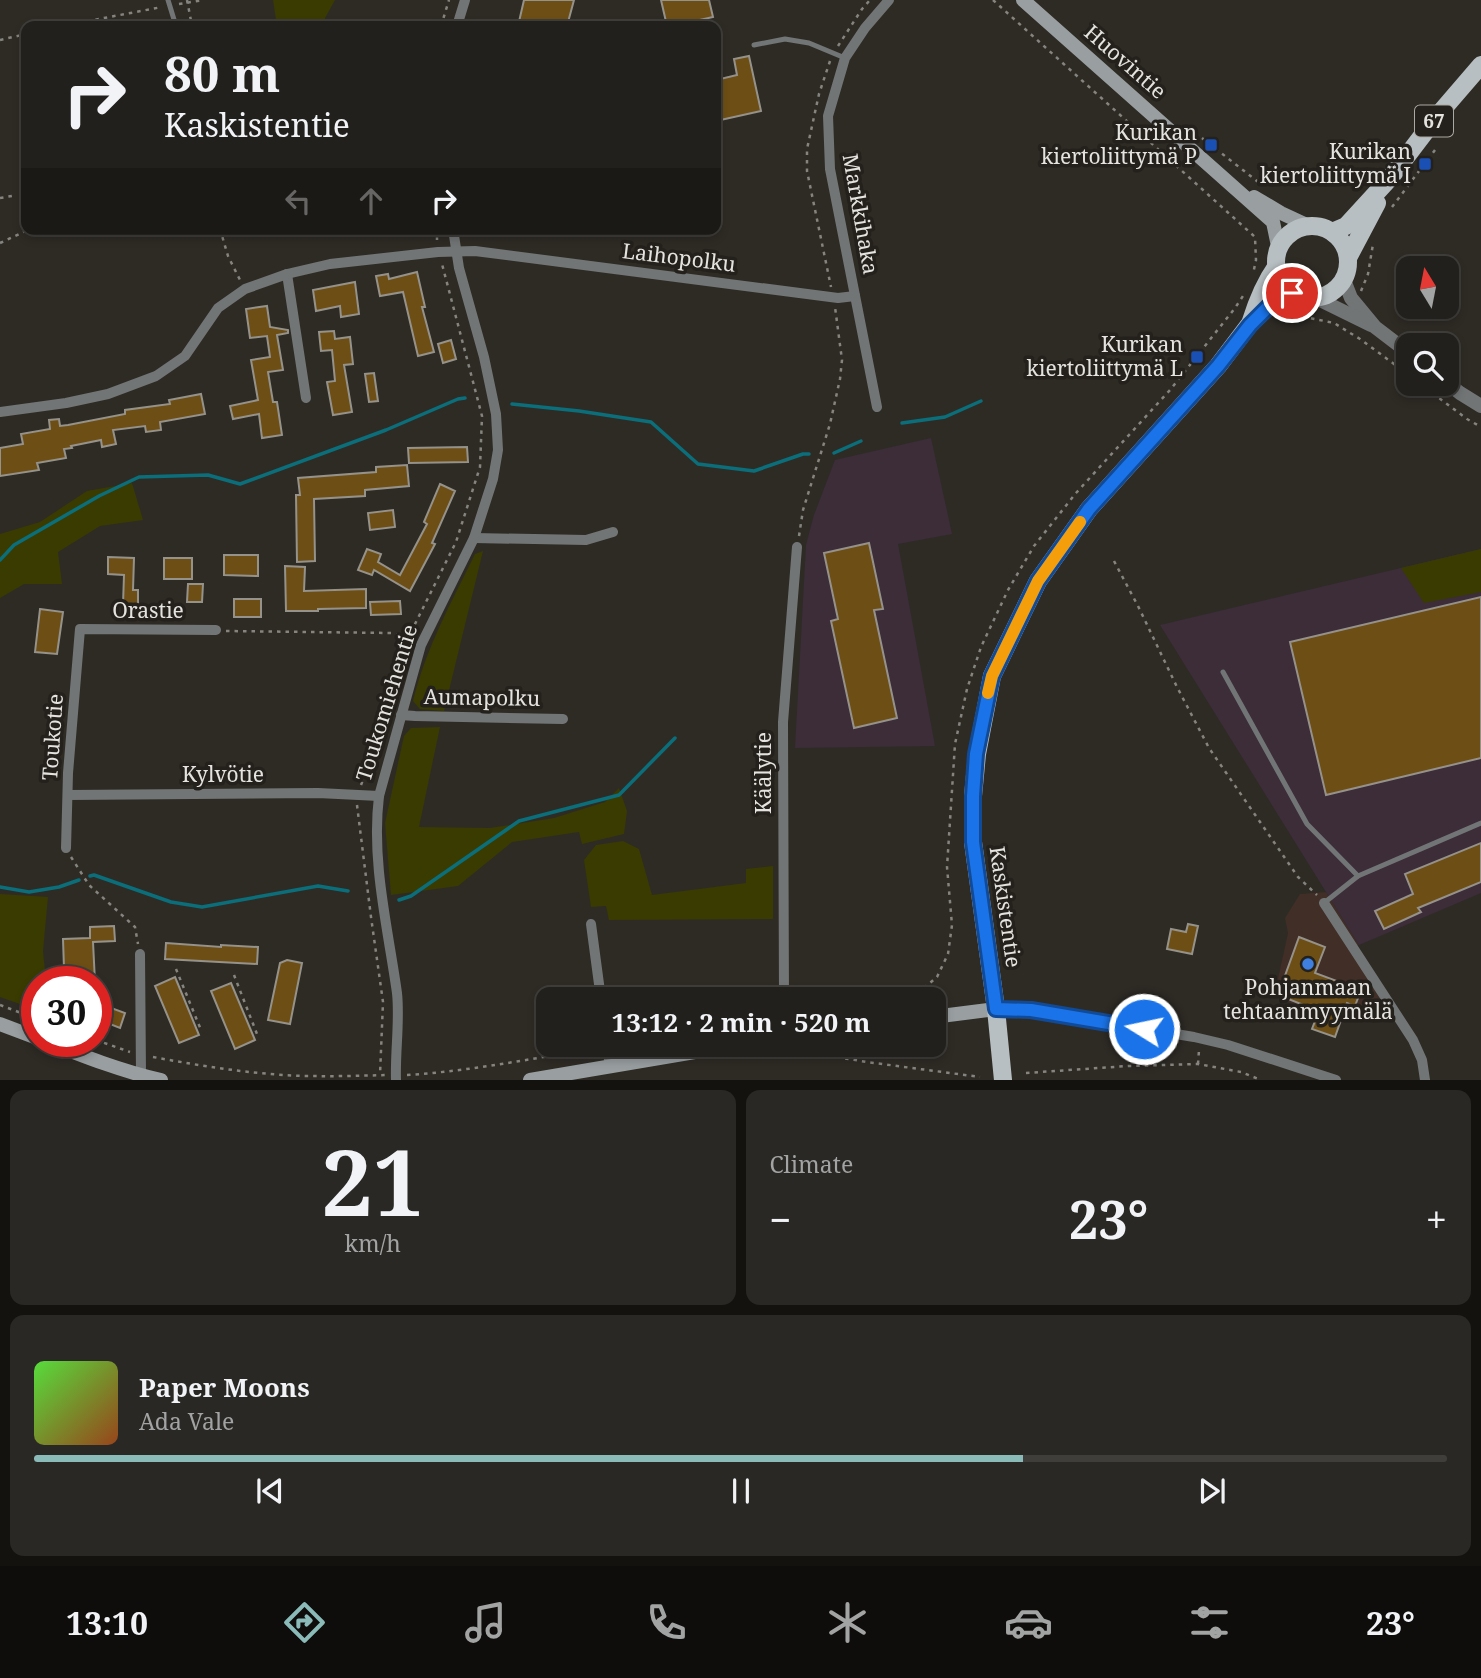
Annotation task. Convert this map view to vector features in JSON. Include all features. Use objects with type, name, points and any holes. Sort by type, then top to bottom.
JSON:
[{"type":"main road","name":"Huovintie","points":[[1023,0],[1273,222],[1278,246]]},
{"type":"main road","name":"67","points":[[1332,232],[1346,226],[1390,178],[1438,115],[1481,65]]},
{"type":"main road","name":"67","points":[[1344,280],[1349,256],[1390,178]]},
{"type":"main road","name":"Huovintie","points":[[1231,184],[1309,226]]},
{"type":"main road","points":[[1344,280],[1325,296],[1301,297],[1292,293],[1284,286],[1276,267],[1278,246],[1287,233],[1294,229],[1321,227],[1332,232],[1349,256]]},
{"type":"main road","name":"Kaskistentie","points":[[1003,1080],[973,842],[976,754],[992,676],[1038,581],[1089,509],[1218,366],[1250,325],[1261,295],[1276,267]]},
{"type":"main road","name":"Kaskistentie","points":[[1261,295],[1292,293]]},
{"type":"main road","points":[[946,1015],[996,1009]]},
{"type":"main road","points":[[0,1024],[21,1032]]},
{"type":"main road","points":[[90,1057],[161,1080]]},
{"type":"main road","points":[[530,1080],[667,1057]]},
{"type":"street","points":[[459,21],[465,0]]},
{"type":"street","name":"Markkihaka","points":[[877,407],[830,169],[828,116],[845,58],[865,28],[889,0]]},
{"type":"street","name":"Toukomiehentie","points":[[396,1077],[397,998],[378,863],[376,820],[379,796],[421,645],[474,538],[498,450],[496,414],[484,356],[465,294],[454,235]]},
{"type":"street","name":"Laihopolku","points":[[0,412],[108,394],[156,376],[185,356],[218,308],[245,289],[287,274],[330,264],[475,251],[834,297],[855,296]]},
{"type":"street","points":[[287,274],[306,398]]},
{"type":"street","points":[[1343,312],[1344,280]]},
{"type":"street","points":[[1314,297],[1375,327],[1396,343]]},
{"type":"street","points":[[1459,392],[1481,405]]},
{"type":"street","points":[[474,538],[586,540],[613,532]]},
{"type":"street","name":"Käälytie","points":[[784,987],[783,722],[797,548]]},
{"type":"street","name":"Orastie","points":[[80,629],[216,630]]},
{"type":"street","name":"Toukotie","points":[[66,848],[80,629]]},
{"type":"street","name":"Aumapolku","points":[[401,715],[563,719]]},
{"type":"street","name":"Kylvötie","points":[[68,795],[318,793],[379,796]]},
{"type":"street","points":[[1324,902],[1412,1040],[1422,1060],[1425,1080]]},
{"type":"street","points":[[591,924],[599,987]]},
{"type":"street","points":[[140,954],[141,1075]]},
{"type":"street","points":[[996,1009],[1031,1010],[1200,1039],[1228,1045],[1336,1080]]},
{"type":"street","points":[[609,1057],[610,1067]]},
{"type":"lane","points":[[168,3],[174,21]]},
{"type":"lane","points":[[754,45],[785,39],[810,43],[845,58]]},
{"type":"lane","points":[[1223,672],[1307,824],[1358,876]]},
{"type":"lane","points":[[1324,902],[1358,876],[1481,823]]},
{"type":"path","points":[[85,21],[168,3],[204,0]]},
{"type":"path","points":[[443,21],[449,0]]},
{"type":"path","points":[[797,548],[803,510],[830,424],[842,360],[834,297],[807,171],[807,149],[819,94],[833,53],[870,0]]},
{"type":"path","points":[[993,0],[1255,237],[1256,260],[1251,283],[1261,295],[1285,312],[1343,312],[1363,289],[1373,244]]},
{"type":"path","points":[[187,1],[191,21]]},
{"type":"path","points":[[0,40],[21,35]]},
{"type":"path","points":[[1388,213],[1435,150]]},
{"type":"path","points":[[0,198],[12,196]]},
{"type":"path","points":[[0,243],[21,233]]},
{"type":"path","points":[[222,235],[228,256],[245,289]]},
{"type":"path","points":[[925,987],[937,977],[948,954],[952,925],[947,867],[955,744],[967,690],[981,647],[1008,590],[1034,546],[1076,493],[1170,390],[1235,308],[1261,295]]},
{"type":"path","points":[[1343,312],[1360,339],[1396,365]]},
{"type":"path","points":[[1436,396],[1481,427]]},
{"type":"path","points":[[1114,561],[1209,748],[1298,877],[1324,902]]},
{"type":"path","points":[[216,630],[391,633],[408,637]]},
{"type":"path","points":[[66,848],[89,885],[135,927],[140,954]]},
{"type":"path","points":[[176,969],[201,1030]]},
{"type":"path","points":[[234,975],[257,1034]]},
{"type":"path","points":[[0,1005],[21,1013]]},
{"type":"path","points":[[1198,1064],[1200,1039]]},
{"type":"path","points":[[112,1045],[141,1055],[213,1068],[325,1077],[396,1077],[443,1073],[547,1057]]},
{"type":"path","points":[[837,1057],[980,1077]]},
{"type":"path","points":[[1026,1073],[1153,1064],[1198,1064],[1241,1072],[1261,1080]]},
{"type":"path","points":[[1054,1080],[1056,1071]]},
{"type":"path","points":[[957,1074],[958,1080]]},
{"type":"shaded area","points":[[273,0],[335,0],[325,21],[276,21]]},
{"type":"shaded area","points":[[931,438],[952,534],[898,544],[935,746],[795,748],[806,545],[814,515],[835,460]]},
{"type":"shaded area","points":[[132,483],[143,520],[100,526],[58,552],[62,584],[24,584],[0,598],[0,534],[40,522],[87,491]]},
{"type":"shaded area","points":[[1481,549],[1481,893],[1359,945],[1160,625]]},
{"type":"shaded area","points":[[1481,549],[1481,592],[1424,603],[1401,568]]},
{"type":"shaded area","points":[[483,551],[444,711],[420,709],[413,701],[432,644],[475,554]]},
{"type":"shaded area","points":[[440,727],[419,827],[490,828],[554,818],[605,802],[619,788],[627,811],[624,834],[582,844],[579,832],[512,842],[458,886],[391,895],[385,823],[404,736],[411,728]]},
{"type":"shaded area","points":[[623,841],[639,849],[652,895],[746,883],[746,869],[773,866],[773,919],[609,920],[606,906],[591,907],[584,860],[596,845]]},
{"type":"shaded area","points":[[1326,892],[1359,945],[1349,947],[1384,1005],[1378,1020],[1314,997],[1310,1010],[1274,997],[1288,933],[1285,918],[1300,894]]},
{"type":"shaded area","points":[[0,894],[48,897],[43,951],[44,966],[21,966],[21,1004],[0,997]]},
{"type":"building","points":[[524,0],[574,0],[568,21],[519,21]]},
{"type":"building","points":[[661,0],[709,0],[713,17],[695,21],[666,21]]},
{"type":"building","points":[[749,56],[761,111],[721,120],[721,79],[737,75],[734,59]]},
{"type":"building","points":[[417,272],[425,307],[422,307],[434,352],[418,356],[403,292],[380,296],[376,276],[388,274],[389,279]]},
{"type":"building","points":[[355,282],[359,314],[341,317],[340,306],[316,311],[313,290]]},
{"type":"building","points":[[267,306],[270,327],[288,330],[288,333],[277,335],[283,370],[268,372],[273,402],[277,402],[282,435],[262,438],[259,414],[233,419],[230,406],[258,400],[251,360],[270,357],[267,336],[250,338],[246,309]]},
{"type":"building","points":[[334,331],[335,339],[350,337],[353,364],[344,365],[352,412],[333,415],[327,382],[335,381],[332,350],[321,351],[319,332]]},
{"type":"building","points":[[451,340],[456,359],[443,363],[438,344]]},
{"type":"building","points":[[374,373],[378,401],[369,402],[365,374]]},
{"type":"building","points":[[201,394],[205,414],[160,422],[161,430],[146,432],[145,426],[113,430],[116,444],[102,447],[101,440],[71,446],[72,448],[64,449],[66,458],[37,463],[39,470],[0,476],[0,448],[23,444],[21,434],[50,429],[49,420],[59,419],[60,426],[68,425],[125,414],[125,410],[170,404],[169,400]]},
{"type":"building","points":[[467,447],[468,462],[409,463],[408,448]]},
{"type":"building","points":[[407,465],[409,486],[365,490],[365,496],[314,499],[315,561],[297,562],[296,495],[300,495],[298,478],[376,472],[376,467]]},
{"type":"building","points":[[440,484],[455,491],[432,543],[435,544],[410,591],[374,570],[372,575],[358,570],[367,549],[381,554],[378,562],[400,575],[427,524],[424,522]]},
{"type":"building","points":[[393,510],[395,527],[370,530],[368,513]]},
{"type":"building","points":[[869,543],[883,609],[874,610],[897,718],[854,728],[831,621],[838,619],[824,553]]},
{"type":"building","points":[[224,555],[258,555],[258,576],[224,575]]},
{"type":"building","points":[[108,557],[134,558],[133,590],[138,590],[138,605],[123,605],[124,575],[108,574]]},
{"type":"building","points":[[164,558],[192,558],[192,579],[164,579]]},
{"type":"building","points":[[285,566],[305,567],[304,591],[366,589],[366,608],[286,611]]},
{"type":"building","points":[[188,584],[203,584],[202,602],[187,602]]},
{"type":"building","points":[[1481,597],[1481,758],[1326,795],[1290,642]]},
{"type":"building","points":[[234,599],[261,599],[261,617],[234,617]]},
{"type":"building","points":[[400,601],[401,614],[371,615],[370,602]]},
{"type":"building","points":[[40,609],[63,612],[57,654],[35,652]]},
{"type":"building","points":[[1481,843],[1481,882],[1418,908],[1421,912],[1384,929],[1375,911],[1413,894],[1405,874]]},
{"type":"building","points":[[1188,924],[1198,926],[1192,954],[1167,949],[1171,929],[1186,932]]},
{"type":"building","points":[[114,926],[115,941],[93,942],[94,966],[64,966],[63,939],[90,938],[90,927]]},
{"type":"building","points":[[1299,937],[1325,947],[1315,973],[1361,990],[1355,1006],[1347,1003],[1335,1037],[1312,1029],[1319,1011],[1278,995]]},
{"type":"building","points":[[166,943],[258,947],[257,964],[165,959]]},
{"type":"building","points":[[287,960],[302,963],[290,1024],[268,1020],[280,963]]},
{"type":"building","points":[[175,977],[199,1035],[179,1043],[155,986]]},
{"type":"building","points":[[231,983],[255,1040],[235,1049],[211,991]]},
{"type":"building","points":[[112,1008],[125,1013],[120,1028],[112,1025]]},
{"type":"waterway","points":[[0,560],[14,545],[99,496],[139,477],[208,475],[240,484],[465,398]]},
{"type":"waterway","points":[[902,423],[945,417],[981,401]]},
{"type":"waterway","points":[[512,404],[651,422],[698,464],[754,471],[809,454]]},
{"type":"waterway","points":[[834,453],[861,441]]},
{"type":"waterway","points":[[399,900],[411,896],[519,821],[619,795],[675,738]]},
{"type":"waterway","points":[[90,876],[94,875],[171,902],[202,907],[318,886],[348,891]]},
{"type":"waterway","points":[[0,887],[29,892],[59,887],[79,880]]},
{"type":"slow traffic","points":[[988,693],[992,676],[1038,581],[1080,522]]},
{"type":"place","name":"Kurikan kiertoliittymä P","points":[[1211,145]]},
{"type":"place","name":"Kurikan kiertoliittymä I","points":[[1425,164]]},
{"type":"place","name":"Kurikan kiertoliittymä L","points":[[1197,357]]},
{"type":"place","name":"Pohjanmaan tehtaanmyymälä","points":[[1308,964]]},
{"type":"route","points":[[1144,1029],[1031,1010],[996,1009],[973,842],[976,754],[992,676],[1038,581],[1089,509],[1218,366],[1250,325],[1270,305],[1292,293]]}]
